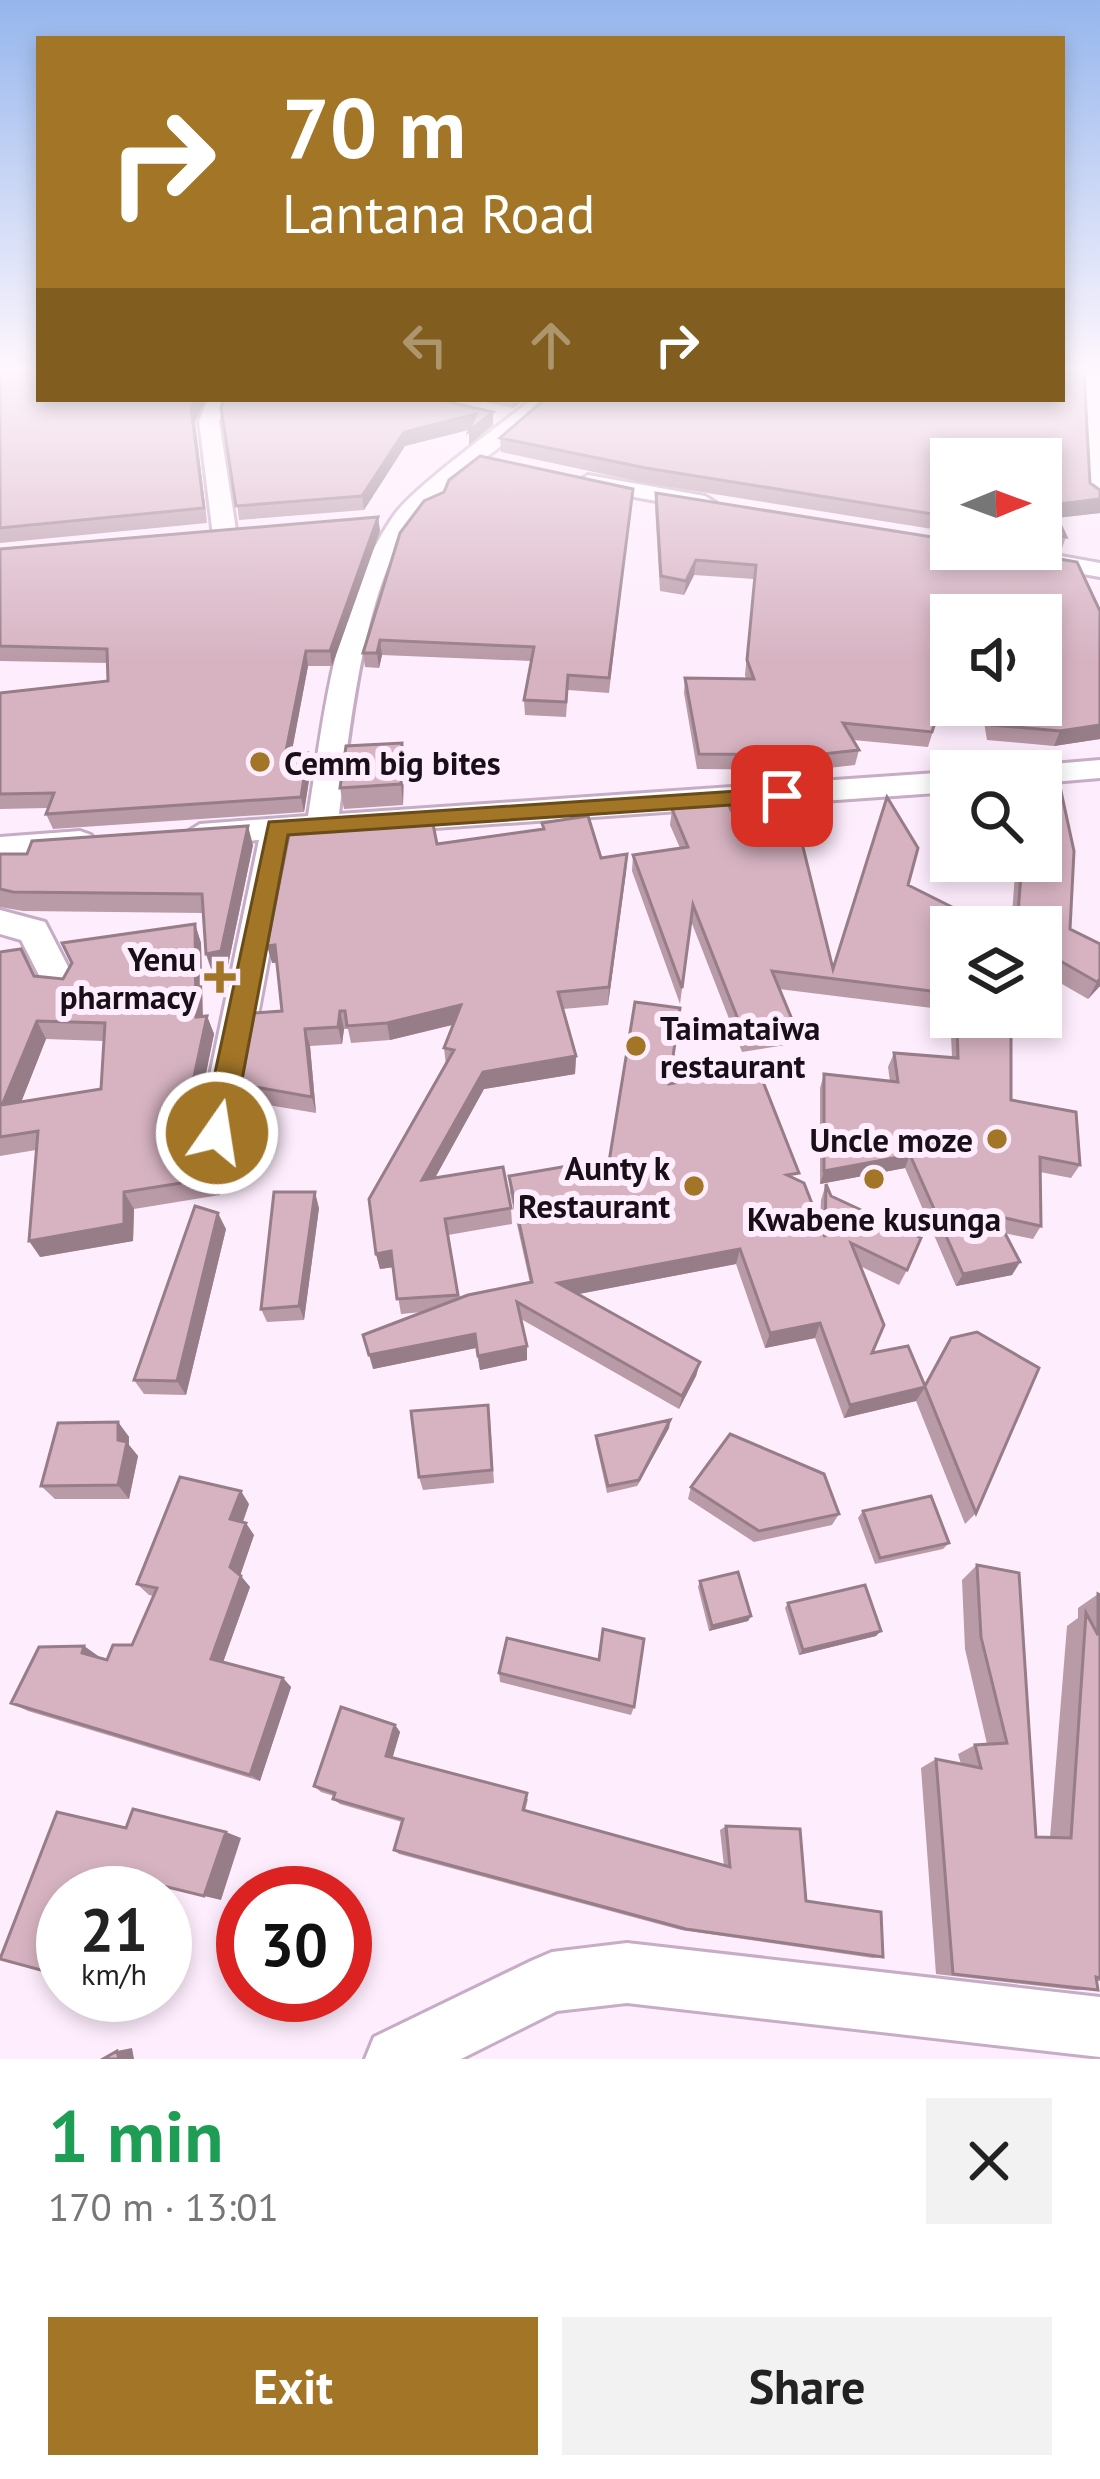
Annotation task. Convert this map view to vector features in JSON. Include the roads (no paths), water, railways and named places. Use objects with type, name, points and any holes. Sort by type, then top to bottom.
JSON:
[{"type":"street","points":[[215,469],[223,536]]},
{"type":"street","points":[[322,825],[344,673],[393,519],[457,469]]},
{"type":"street","points":[[556,475],[729,507]]},
{"type":"street","points":[[1062,563],[1100,569]]},
{"type":"street","points":[[1062,773],[1100,770]]},
{"type":"street","points":[[162,836],[930,783]]},
{"type":"street","points":[[217,1133],[277,828]]},
{"type":"street","points":[[0,848],[116,840]]},
{"type":"street","points":[[0,922],[33,931],[60,984]]},
{"type":"street","points":[[396,2059],[552,1982],[627,1973],[1100,2026]]},
{"type":"place","name":"Cemm big bites","points":[[260,762]]},
{"type":"place","name":"Yenu pharmacy","points":[[220,977]]},
{"type":"place","name":"Taimataiwa restaurant","points":[[636,1046]]},
{"type":"place","name":"Uncle moze","points":[[997,1139]]},
{"type":"place","name":"Kwabene kusunga","points":[[874,1179]]},
{"type":"place","name":"Aunty k Restaurant","points":[[694,1186]]}]
